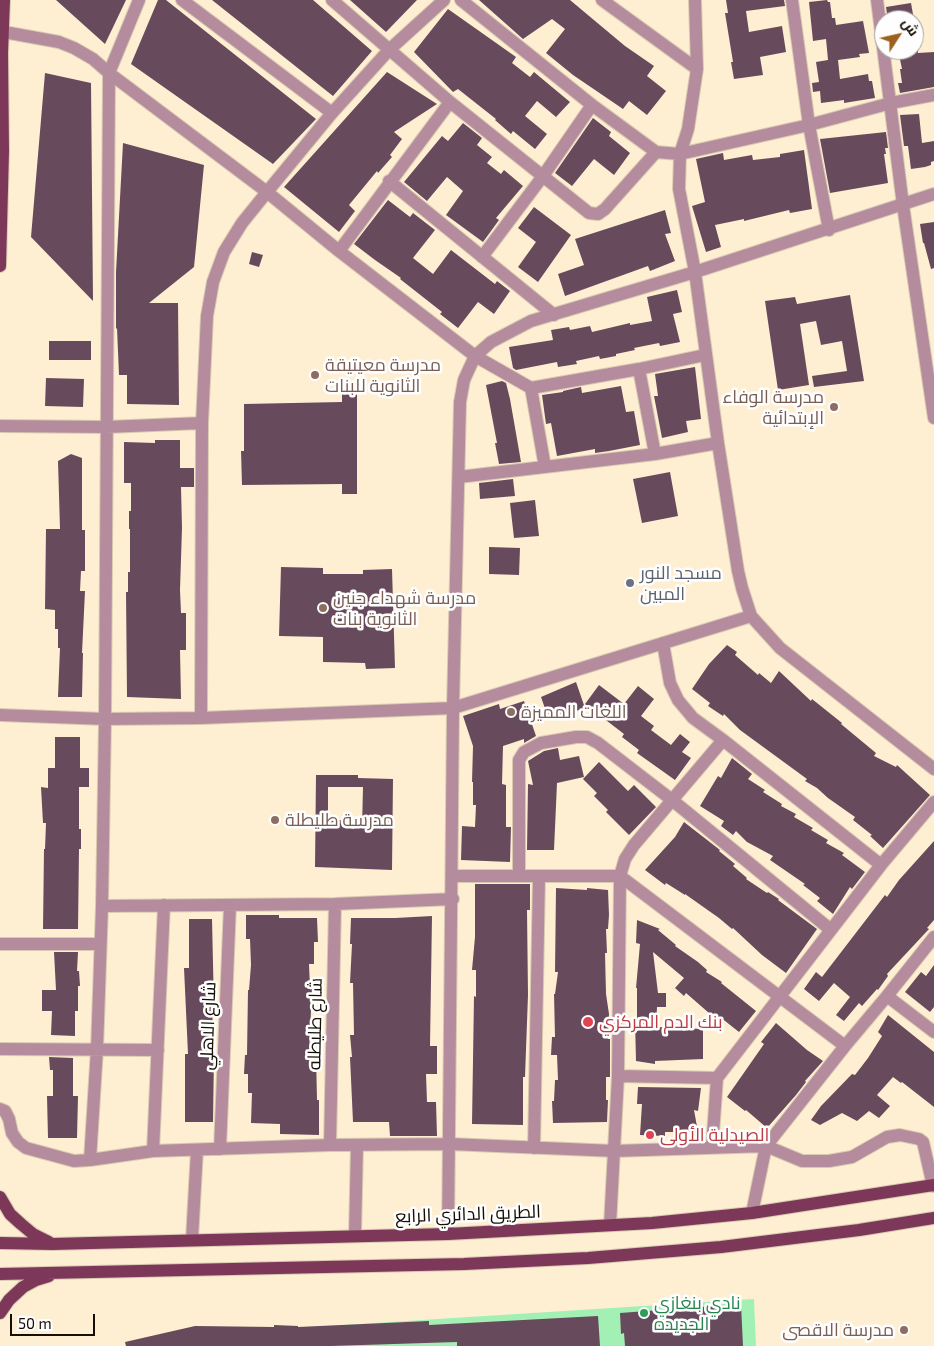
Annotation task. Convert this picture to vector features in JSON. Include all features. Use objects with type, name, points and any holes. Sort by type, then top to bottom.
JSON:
[{"type":"main road","points":[[0,266],[1,54],[4,32],[4,0]]},
{"type":"main road","name":"الطريق الدائري الرابع","points":[[0,1243],[52,1244],[448,1234],[652,1223],[752,1213],[934,1186]]},
{"type":"main road","points":[[0,1197],[10,1214],[21,1224],[33,1234],[52,1244]]},
{"type":"main road","points":[[0,1274],[464,1264],[588,1258],[721,1247],[859,1230],[934,1218]]},
{"type":"main road","points":[[0,1313],[9,1300],[23,1288],[36,1280],[59,1273]]},
{"type":"street","points":[[90,1160],[102,906],[109,73],[139,0]]},
{"type":"street","points":[[182,0],[332,113]]},
{"type":"street","points":[[332,0],[450,102],[588,213],[598,214],[605,209],[656,152]]},
{"type":"street","points":[[201,718],[202,423],[207,316],[213,282],[224,252],[242,223],[267,192],[332,113],[389,50],[444,0]]},
{"type":"street","points":[[462,0],[592,106],[656,152],[680,154],[934,95]]},
{"type":"street","points":[[602,0],[697,69]]},
{"type":"street","points":[[695,0],[697,69],[688,129],[680,154],[680,189],[695,272],[705,355],[738,571],[751,616],[780,648],[934,769]]},
{"type":"street","points":[[792,0],[809,124],[829,230]]},
{"type":"street","points":[[877,0],[903,205],[934,418]]},
{"type":"street","points":[[4,32],[59,42],[93,59],[267,192],[339,251],[475,356],[531,388],[705,355]]},
{"type":"street","points":[[339,251],[389,181],[450,102]]},
{"type":"street","points":[[482,257],[543,176],[592,106]]},
{"type":"street","points":[[389,181],[554,315]]},
{"type":"street","points":[[448,1234],[454,708],[460,402],[464,380],[475,356],[491,342],[531,321],[829,230],[934,194]]},
{"type":"street","points":[[639,369],[655,454]]},
{"type":"street","points":[[531,388],[545,467]]},
{"type":"street","points":[[0,426],[107,427],[202,423]]},
{"type":"street","points":[[459,477],[655,454],[718,443]]},
{"type":"street","points":[[0,715],[105,719],[201,718],[454,708],[751,616]]},
{"type":"street","points":[[663,643],[670,683],[678,700],[693,718],[882,865]]},
{"type":"street","points":[[519,876],[519,760],[524,752],[541,743],[587,737],[598,743],[672,800],[831,930]]},
{"type":"street","points":[[610,1225],[618,1076],[620,876],[625,859],[634,845],[723,740]]},
{"type":"street","points":[[712,1148],[717,1078],[779,996],[934,802]]},
{"type":"street","points":[[453,876],[620,876],[844,1046]]},
{"type":"street","points":[[534,1148],[539,876]]},
{"type":"street","points":[[102,906],[334,904],[453,898]]},
{"type":"street","name":"شارع الاهلي","points":[[220,1149],[230,904]]},
{"type":"street","name":"شارع طليطله","points":[[330,1145],[334,904]]},
{"type":"street","points":[[153,1151],[164,905]]},
{"type":"street","points":[[752,1213],[766,1146],[844,1046],[934,937]]},
{"type":"street","points":[[0,944],[99,944]]},
{"type":"street","points":[[887,996],[934,1032]]},
{"type":"street","points":[[0,1049],[158,1050]]},
{"type":"street","points":[[618,1076],[717,1078]]},
{"type":"street","points":[[0,1109],[5,1111],[12,1133],[18,1142],[26,1148],[74,1160],[90,1160],[153,1151],[330,1145],[450,1144],[615,1151],[766,1146],[802,1161],[829,1162],[852,1157],[887,1136],[900,1135],[919,1139],[925,1146],[934,1186]]},
{"type":"street","points":[[355,1236],[358,1145]]},
{"type":"street","points":[[192,1239],[197,1150]]},
{"type":"green space","name":"نادي بنغازي الجديده","points":[[754,1299],[756,1346],[311,1346],[311,1327]]},
{"type":"building","points":[[56,0],[126,0],[105,44]]},
{"type":"building","points":[[158,0],[166,0],[316,119],[273,164],[131,64]]},
{"type":"building","points":[[212,0],[313,0],[372,51],[333,96]]},
{"type":"building","points":[[350,0],[417,0],[386,32]]},
{"type":"building","points":[[479,0],[570,0],[625,46],[654,66],[647,76],[666,91],[647,115],[629,101],[623,109],[573,75],[546,53],[565,29],[552,19],[523,39]]},
{"type":"building","points":[[726,0],[784,0],[785,6],[746,11],[749,32],[782,26],[786,52],[760,57],[763,75],[734,79],[725,13],[728,13]]},
{"type":"building","points":[[827,0],[830,2],[832,18],[835,18],[836,25],[863,21],[869,53],[859,54],[860,57],[838,60],[840,79],[868,74],[869,81],[872,81],[875,98],[844,103],[844,100],[821,103],[820,91],[813,92],[812,83],[819,82],[816,62],[828,60],[826,39],[813,41],[809,2]]},
{"type":"building","points":[[911,3],[912,10],[886,10],[886,7]]},
{"type":"building","points":[[448,9],[516,57],[512,63],[530,77],[534,72],[570,102],[556,117],[537,101],[525,116],[547,134],[535,149],[513,131],[511,134],[496,119],[458,89],[453,92],[414,52]]},
{"type":"building","points":[[934,52],[934,87],[900,93],[898,83],[902,83],[900,69],[902,69],[900,60],[924,60],[924,53]]},
{"type":"building","points":[[387,72],[437,104],[394,132],[402,139],[390,155],[392,157],[378,173],[377,171],[349,205],[355,211],[339,232],[284,187]]},
{"type":"building","points":[[45,73],[91,83],[93,301],[31,237]]},
{"type":"building","points":[[919,114],[922,143],[934,141],[934,161],[931,162],[931,165],[911,169],[908,146],[904,146],[900,115]]},
{"type":"building","points":[[593,118],[611,132],[609,136],[630,153],[614,175],[594,159],[572,186],[555,173]]},
{"type":"building","points":[[463,123],[482,138],[477,145],[492,157],[487,163],[501,174],[504,170],[523,186],[496,218],[499,220],[483,242],[446,215],[463,191],[447,177],[427,201],[404,182],[442,136],[448,141]]},
{"type":"building","points":[[886,132],[888,148],[885,148],[886,154],[884,154],[888,183],[830,193],[820,139]]},
{"type":"building","points":[[123,143],[204,165],[194,267],[149,303],[178,303],[179,405],[127,404],[127,375],[119,375],[116,329],[116,272]]},
{"type":"building","points":[[804,150],[812,209],[790,213],[789,210],[744,221],[744,219],[715,225],[721,247],[706,252],[692,206],[705,202],[696,159],[723,153],[724,160],[752,155],[753,160],[780,157],[780,154]]},
{"type":"building","points":[[388,200],[410,217],[413,213],[435,230],[413,258],[433,274],[451,250],[495,284],[497,281],[510,291],[494,314],[478,302],[458,328],[401,278],[354,244]]},
{"type":"building","points":[[534,207],[571,235],[538,282],[518,267],[536,242],[518,228]]},
{"type":"building","points":[[665,210],[671,233],[665,234],[675,261],[650,271],[648,266],[565,296],[558,274],[584,265],[575,239]]},
{"type":"building","points":[[934,222],[934,268],[931,269],[923,243],[920,224]]},
{"type":"building","points":[[252,252],[263,255],[259,267],[249,264]]},
{"type":"building","points":[[677,290],[682,312],[673,314],[680,342],[660,346],[659,343],[634,348],[635,350],[616,354],[616,356],[600,359],[599,356],[576,361],[577,364],[558,367],[557,362],[516,370],[513,368],[509,347],[553,340],[551,330],[569,327],[570,330],[590,326],[592,332],[630,323],[630,325],[652,321],[647,297]]},
{"type":"building","points":[[850,295],[864,381],[814,387],[812,376],[847,371],[842,341],[821,345],[816,321],[800,324],[809,385],[778,390],[765,301],[795,297],[797,304]]},
{"type":"building","points":[[49,341],[91,341],[91,360],[49,360]]},
{"type":"building","points":[[695,367],[701,419],[686,421],[688,432],[662,438],[654,396],[658,396],[655,374]]},
{"type":"building","points":[[46,378],[84,379],[83,407],[45,406]]},
{"type":"building","points":[[502,381],[506,383],[510,399],[521,462],[499,464],[486,385]]},
{"type":"building","points":[[621,386],[626,412],[634,411],[640,445],[595,453],[595,449],[557,456],[551,423],[546,424],[542,395],[581,387],[582,393]]},
{"type":"building","points":[[342,391],[357,392],[357,494],[342,494],[342,484],[242,485],[241,451],[244,451],[244,404],[342,402]]},
{"type":"building","points":[[155,440],[180,440],[180,468],[194,468],[194,487],[181,487],[180,590],[181,613],[186,613],[186,650],[180,650],[181,699],[127,697],[126,592],[128,592],[128,572],[130,572],[129,511],[131,511],[131,483],[124,483],[124,442],[155,443]]},
{"type":"building","points":[[71,454],[82,458],[82,530],[85,530],[85,571],[81,571],[80,591],[85,591],[82,697],[58,697],[60,648],[58,648],[58,629],[55,629],[55,610],[45,609],[46,529],[60,529],[58,461]]},
{"type":"building","points":[[670,472],[678,516],[642,523],[633,479]]},
{"type":"building","points":[[513,479],[515,496],[480,499],[479,483]]},
{"type":"building","points":[[535,500],[539,536],[514,538],[510,503]]},
{"type":"building","points":[[489,547],[520,548],[519,575],[489,574]]},
{"type":"building","points":[[281,567],[323,568],[323,574],[363,574],[363,570],[392,569],[395,668],[366,669],[365,663],[323,662],[323,637],[279,636]]},
{"type":"building","points":[[727,645],[737,652],[735,655],[758,675],[759,673],[771,683],[779,671],[811,701],[812,699],[876,753],[874,756],[896,767],[897,765],[930,795],[883,848],[870,836],[872,835],[853,820],[855,817],[740,730],[724,714],[723,716],[708,706],[710,703],[692,689],[709,664]]},
{"type":"building","points":[[576,682],[585,708],[549,720],[541,697]]},
{"type":"building","points":[[599,685],[624,704],[638,686],[654,699],[641,716],[654,726],[651,730],[671,745],[680,734],[690,742],[682,752],[691,758],[675,780],[637,753],[639,750],[622,737],[624,734],[585,704]]},
{"type":"building","points":[[524,701],[536,736],[524,743],[524,739],[503,746],[502,784],[506,785],[506,827],[511,827],[510,862],[461,860],[462,826],[475,827],[476,805],[473,805],[473,746],[463,716],[499,704],[500,709]]},
{"type":"building","points":[[55,737],[80,737],[80,768],[89,768],[89,787],[79,787],[81,849],[79,849],[78,929],[43,929],[46,823],[43,823],[41,787],[48,788],[48,768],[55,768]]},
{"type":"building","points":[[558,748],[560,760],[579,756],[584,777],[557,783],[554,850],[527,850],[528,784],[533,785],[528,761],[544,751]]},
{"type":"building","points":[[732,758],[752,774],[748,779],[765,790],[763,792],[782,804],[781,806],[796,814],[794,817],[813,828],[811,830],[828,840],[826,843],[844,853],[842,855],[865,872],[852,889],[850,887],[833,914],[817,901],[820,898],[803,885],[805,884],[770,860],[773,856],[747,842],[736,831],[733,835],[721,826],[724,821],[700,806],[718,776],[721,778]]},
{"type":"building","points":[[599,762],[628,791],[634,785],[656,807],[629,835],[606,812],[608,810],[594,796],[597,793],[583,779]]},
{"type":"building","points":[[316,775],[358,775],[358,778],[393,779],[392,870],[315,867]],"holes":[[[328,787],[363,787],[362,828],[345,827],[345,820],[328,820]]]},
{"type":"building","points":[[684,822],[720,850],[735,864],[733,866],[746,879],[779,899],[817,929],[786,973],[762,955],[733,928],[685,894],[666,883],[665,885],[645,870],[675,837]]},
{"type":"building","points":[[934,841],[934,920],[927,928],[929,929],[887,974],[888,976],[878,990],[862,1006],[859,1003],[844,1021],[836,1015],[850,997],[834,983],[819,1001],[804,989],[816,972],[822,977],[885,895],[887,897],[899,880]]},
{"type":"building","points":[[475,884],[530,884],[530,910],[527,910],[528,995],[525,1077],[523,1077],[523,1125],[472,1124],[474,996],[476,997],[476,970],[472,970],[475,937]]},
{"type":"building","points":[[556,888],[608,890],[609,915],[608,929],[606,929],[607,953],[605,953],[606,994],[609,1014],[610,1077],[606,1077],[607,1122],[553,1123],[552,1101],[554,1101],[555,1080],[558,1080],[557,1055],[551,1055],[552,1037],[555,1037],[554,994],[558,972],[555,972]]},
{"type":"building","points":[[246,915],[279,915],[279,918],[317,918],[318,942],[314,942],[314,964],[309,964],[310,988],[312,989],[309,1054],[316,1054],[319,1135],[280,1134],[280,1124],[251,1123],[252,1093],[248,1093],[248,1074],[244,1074],[245,1055],[247,1055],[248,990],[251,965],[250,939],[246,939]]},
{"type":"building","points":[[432,916],[430,1046],[437,1046],[437,1074],[426,1074],[427,1102],[436,1102],[437,1136],[390,1136],[389,1122],[353,1122],[350,1057],[352,1057],[350,1035],[354,1035],[353,983],[350,983],[351,918]]},
{"type":"building","points":[[189,919],[212,919],[214,1008],[212,1008],[214,1054],[213,1122],[185,1122],[185,1054],[188,1054],[184,968],[189,968]]},
{"type":"building","points":[[637,920],[660,929],[658,930],[675,946],[698,962],[707,970],[706,972],[722,982],[756,1011],[739,1032],[720,1017],[717,1020],[686,993],[684,996],[675,988],[684,978],[653,952],[658,993],[666,993],[666,1007],[657,1007],[656,1027],[703,1029],[703,1059],[655,1061],[655,1064],[636,1061],[636,988],[640,944],[636,943]]},
{"type":"building","points":[[54,952],[78,952],[77,971],[79,971],[80,986],[78,986],[78,1011],[75,1011],[75,1036],[51,1035],[52,1011],[42,1011],[42,990],[56,990]]},
{"type":"building","points":[[934,965],[934,1007],[930,1012],[905,992],[921,972],[926,976]]},
{"type":"building","points":[[888,1015],[934,1052],[934,1107],[893,1077],[877,1095],[890,1106],[879,1118],[869,1111],[857,1121],[842,1113],[820,1125],[811,1120],[821,1106],[852,1074],[855,1075],[868,1058],[882,1036],[878,1032]]},
{"type":"building","points":[[776,1023],[807,1050],[823,1061],[767,1128],[727,1097],[764,1044],[761,1042]]},
{"type":"building","points":[[49,1057],[73,1058],[73,1096],[78,1096],[77,1138],[48,1138],[47,1096],[53,1096],[53,1070],[50,1070]]},
{"type":"building","points":[[638,1087],[701,1088],[698,1111],[694,1110],[698,1132],[665,1132],[665,1136],[640,1135],[642,1104],[637,1104]]},
{"type":"building","points":[[741,1304],[743,1346],[625,1346],[624,1333],[621,1334],[620,1313]]},
{"type":"building","points":[[598,1316],[600,1346],[457,1346],[457,1342],[331,1346],[126,1346],[125,1342],[195,1326],[274,1327],[274,1325],[298,1327],[429,1321],[429,1325]]},
{"type":"place","name":"مدرسة معيتيقة الثانوية للبنات","points":[[315,375]]},
{"type":"place","name":"مدرسة الوفاء الإبتدائية","points":[[834,407]]},
{"type":"place","name":"مسجد النور المبين","points":[[630,583]]},
{"type":"place","name":"مدرسة شهداء جنين الثانوية بنات","points":[[323,608]]},
{"type":"place","name":"اللغات المميزة","points":[[511,712]]},
{"type":"place","name":"مدرسة طليطلة","points":[[275,820]]},
{"type":"place","name":"بنك الدم المركزي","points":[[588,1022]]},
{"type":"place","name":"الصيدلية الأولى","points":[[650,1135]]},
{"type":"place","name":"نادي بنغازي الجديده","points":[[644,1313]]},
{"type":"place","name":"مدرسة الاقصى","points":[[904,1330]]}]
